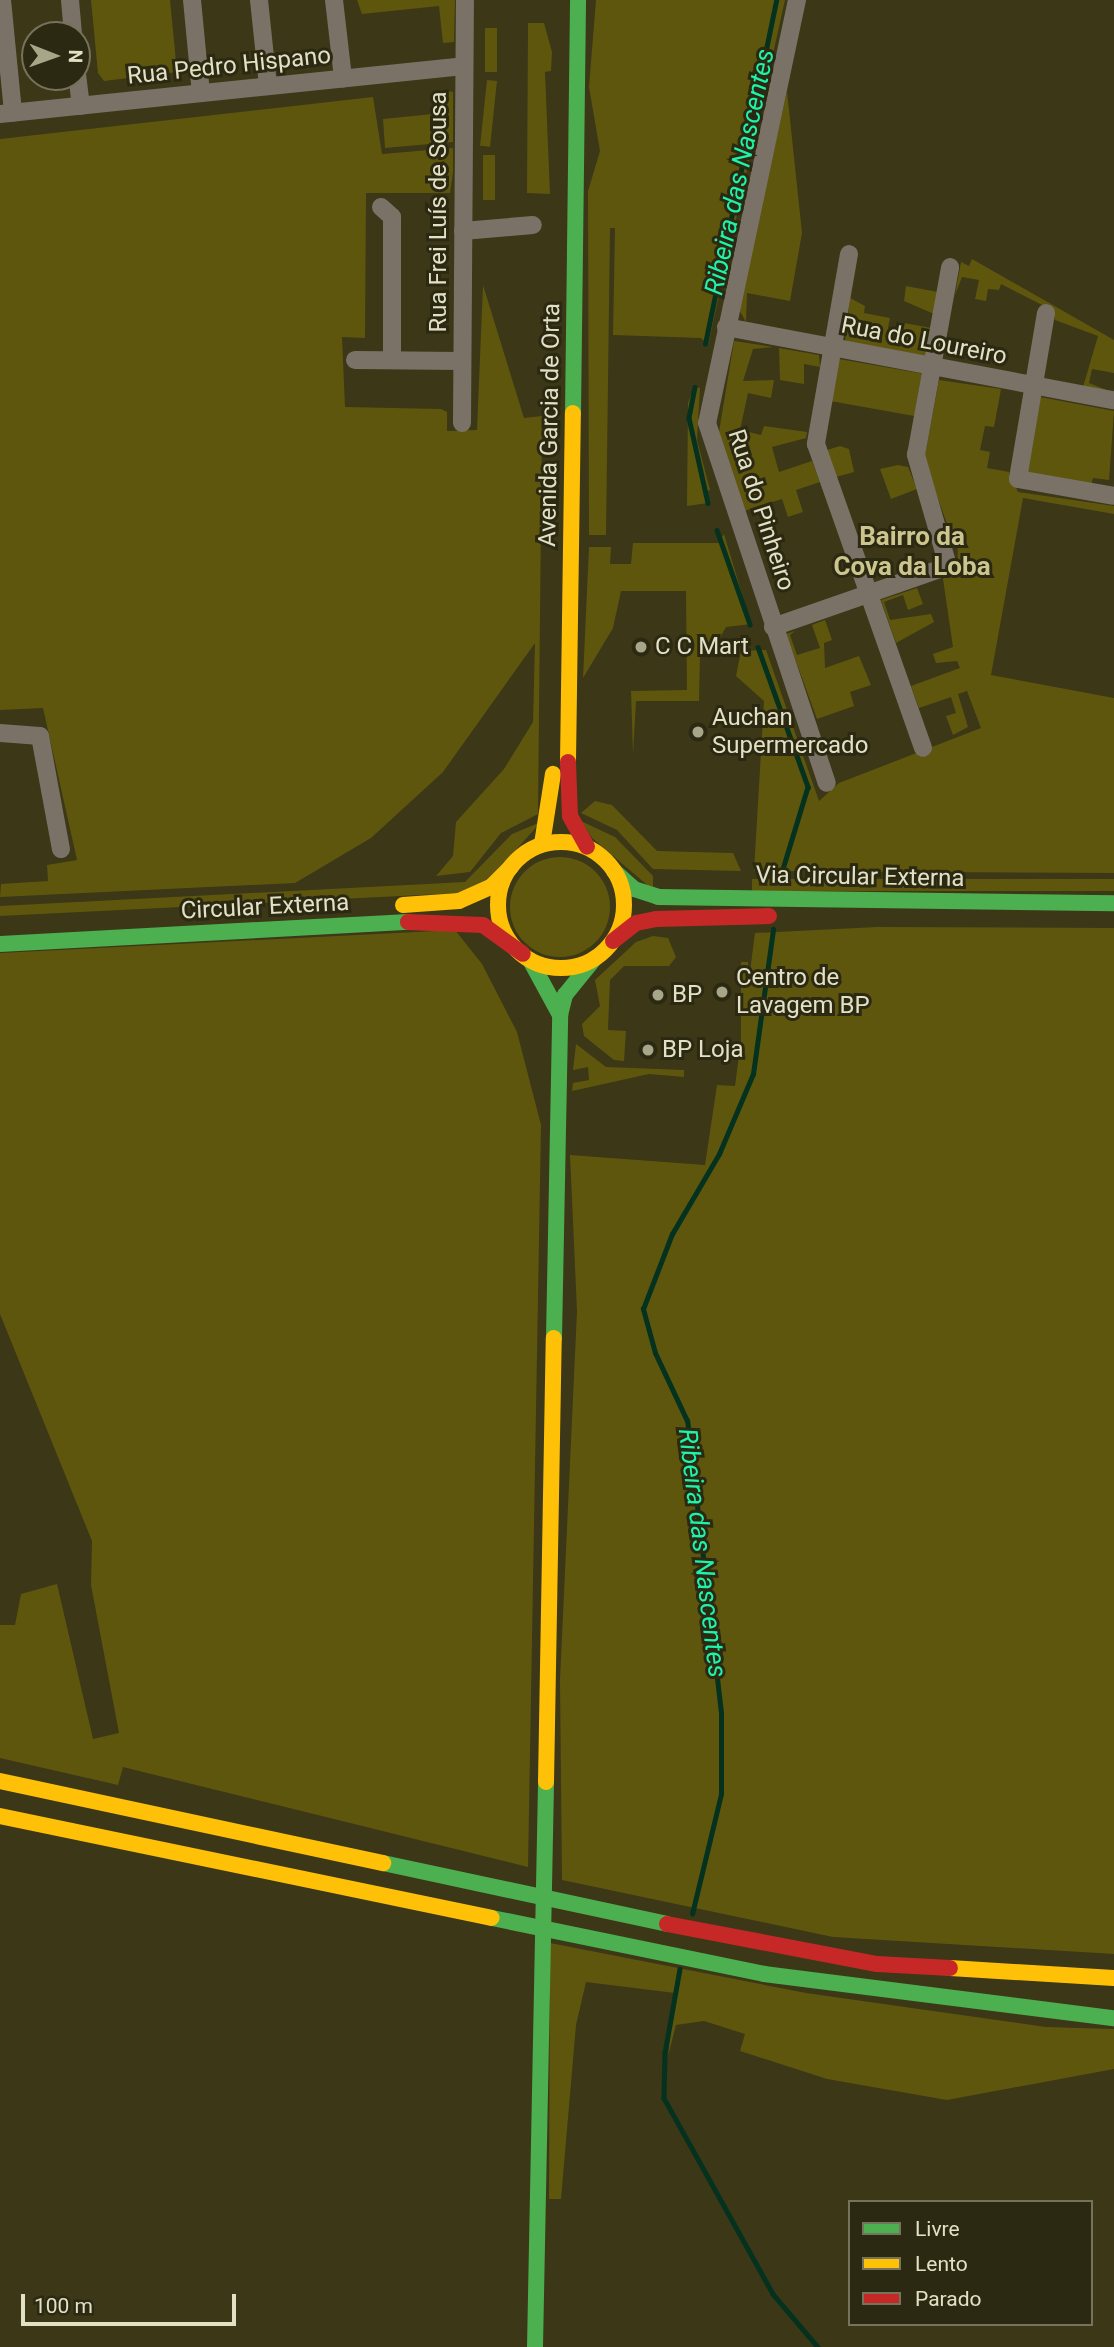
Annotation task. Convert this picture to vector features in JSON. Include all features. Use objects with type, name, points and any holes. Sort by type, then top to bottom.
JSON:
[{"type":"main road","name":"Avenida Garcia de Orta","points":[[542,844],[551,817],[554,736],[562,0]]},
{"type":"main road","name":"Avenida Garcia de Orta","points":[[578,0],[568,797],[570,816],[586,847]]},
{"type":"main road","points":[[536,2347],[559,1015],[570,988],[613,941],[624,906],[614,871],[586,847],[542,844],[512,866],[500,891],[500,916],[527,957],[559,1015]]},
{"type":"main road","name":"Circular Externa","points":[[0,927],[459,901],[492,886],[512,866]]},
{"type":"main road","name":"Via Circular Externa","points":[[614,871],[634,889],[657,897],[1114,903]]},
{"type":"main road","name":"Via Circular Externa","points":[[613,941],[636,923],[656,919],[1114,916]]},
{"type":"main road","name":"Circular Externa","points":[[0,944],[432,921],[483,925],[527,957]]},
{"type":"main road","points":[[527,957],[560,968],[595,958]]},
{"type":"main road","points":[[0,1781],[767,1945],[890,1965],[1114,1978]]},
{"type":"main road","points":[[0,1816],[764,1974],[1114,2018]]},
{"type":"street","points":[[2,0],[7,113]]},
{"type":"street","points":[[70,0],[72,21]]},
{"type":"street","points":[[192,0],[201,93]]},
{"type":"street","points":[[259,0],[268,86]]},
{"type":"street","points":[[334,0],[343,78]]},
{"type":"street","name":"Rua Frei Luís de Sousa","points":[[461,423],[465,0]]},
{"type":"street","name":"Rua do Pinheiro","points":[[796,0],[708,423],[711,446],[827,783]]},
{"type":"street","name":"Rua Pedro Hispano","points":[[7,113],[464,66]]},
{"type":"street","points":[[79,91],[81,106]]},
{"type":"street","points":[[381,207],[393,217],[392,360]]},
{"type":"street","points":[[463,231],[533,225]]},
{"type":"street","points":[[849,254],[816,444],[923,748]]},
{"type":"street","points":[[773,627],[943,569],[949,557],[915,454],[950,267]]},
{"type":"street","points":[[1046,313],[1016,474],[1022,484],[1114,496]]},
{"type":"street","name":"Rua do Loureiro","points":[[726,327],[1114,400]]},
{"type":"street","points":[[355,360],[462,361]]},
{"type":"street","points":[[0,733],[36,731],[61,849]]},
{"type":"shaded area","points":[[91,0],[170,0],[177,72],[104,81],[98,73]]},
{"type":"shaded area","points":[[357,0],[455,0],[454,42],[443,43],[439,6],[362,14]]},
{"type":"shaded area","points":[[596,0],[785,0],[708,345],[701,338],[613,335],[615,228],[610,228],[606,535],[589,535],[588,191],[600,151],[589,87]]},
{"type":"shaded area","points":[[528,23],[544,23],[552,52],[551,71],[545,72],[550,194],[527,193]]},
{"type":"shaded area","points":[[485,28],[497,28],[497,72],[485,72]]},
{"type":"shaded area","points":[[487,80],[497,81],[490,147],[480,146]]},
{"type":"shaded area","points":[[440,90],[453,92],[453,142],[385,148],[383,119],[443,113]]},
{"type":"shaded area","points":[[787,91],[802,233],[790,301],[747,293],[746,322],[738,308]]},
{"type":"shaded area","points":[[373,97],[382,154],[453,148],[453,172],[450,193],[366,193],[365,338],[342,337],[345,407],[441,409],[447,412],[447,431],[477,430],[483,285],[524,418],[542,416],[538,814],[501,833],[470,872],[436,876],[453,856],[456,822],[504,769],[533,722],[535,643],[443,772],[371,838],[295,883],[0,897],[1,884],[48,881],[47,865],[77,860],[43,708],[0,710],[0,139]]},
{"type":"shaded area","points":[[483,155],[495,155],[495,200],[483,200]]},
{"type":"shaded area","points":[[972,259],[1114,340],[1114,373],[1092,369],[1089,383],[1114,393],[1083,387],[1098,336],[1055,320],[1052,310],[1001,284],[999,290],[988,289],[986,301],[975,299],[979,280],[962,277],[955,295],[961,262],[969,266]]},
{"type":"shaded area","points":[[906,286],[938,292],[934,314],[904,301]]},
{"type":"shaded area","points":[[850,298],[865,306],[864,313],[890,318],[888,328],[897,329],[899,322],[931,328],[926,357],[845,342]]},
{"type":"shaded area","points":[[734,341],[773,347],[753,349],[743,381],[774,380],[771,398],[748,393],[740,430],[761,435],[764,426],[807,432],[806,438],[772,447],[779,472],[812,461],[820,482],[796,490],[803,512],[788,517],[782,499],[744,511],[719,432]]},
{"type":"shaded area","points":[[779,348],[819,355],[820,367],[804,364],[804,384],[780,380]]},
{"type":"shaded area","points":[[839,359],[922,374],[914,416],[832,401]]},
{"type":"shaded area","points":[[939,380],[1001,389],[994,427],[985,426],[980,450],[990,452],[987,468],[1009,472],[1018,492],[1114,506],[1114,514],[1023,498],[991,675],[1114,698],[1114,873],[754,871],[764,701],[736,676],[741,651],[766,650],[819,801],[839,783],[981,728],[967,691],[958,694],[968,727],[953,735],[946,716],[956,713],[951,697],[919,708],[911,686],[960,668],[957,661],[936,663],[933,654],[953,647],[943,579],[958,563],[957,531],[950,532],[924,460]]},
{"type":"shaded area","points":[[694,387],[700,388],[697,440],[710,490],[705,492],[708,503],[687,506],[688,403]]},
{"type":"shaded area","points":[[1040,397],[1114,411],[1109,480],[1093,478],[1091,486],[1026,475]]},
{"type":"shaded area","points":[[840,446],[849,449],[854,472],[836,477],[827,450]]},
{"type":"shaded area","points":[[898,465],[908,467],[917,489],[891,499],[880,469]]},
{"type":"shaded area","points":[[724,534],[751,624],[726,627],[710,655],[700,655],[699,701],[636,701],[633,754],[631,691],[687,690],[686,591],[621,591],[613,628],[583,678],[589,547],[611,547],[610,564],[631,564],[633,543],[718,543]]},
{"type":"shaded area","points":[[917,588],[923,604],[908,610],[903,595],[884,602],[890,620],[931,614],[934,622],[896,643],[881,600]]},
{"type":"shaded area","points":[[825,620],[832,640],[824,643],[825,668],[859,656],[871,685],[850,692],[854,706],[817,719],[786,634],[795,631],[790,635],[797,655],[820,648],[812,625]]},
{"type":"shaded area","points":[[595,801],[612,805],[657,851],[733,853],[741,871],[653,869],[617,830],[581,813]]},
{"type":"shaded area","points":[[581,821],[615,837],[653,876],[653,890],[592,838]]},
{"type":"shaded area","points":[[541,822],[487,882],[461,893],[0,916],[0,906],[465,882],[512,834]]},
{"type":"shaded area","points":[[560,857],[579,861],[595,872],[606,888],[610,907],[606,926],[595,942],[579,953],[560,957],[541,953],[525,942],[514,926],[510,907],[514,888],[525,872],[541,861]]},
{"type":"shaded area","points":[[752,879],[1114,879],[1114,891],[752,891]]},
{"type":"shaded area","points":[[877,927],[1114,928],[1114,1954],[833,1937],[562,1880],[560,1680],[577,1311],[570,1155],[705,1165],[717,1085],[735,1086],[755,933]]},
{"type":"shaded area","points":[[455,930],[482,964],[517,1032],[541,1125],[528,1867],[123,1767],[118,1785],[0,1758],[0,1625],[15,1625],[21,1594],[57,1584],[93,1739],[119,1733],[91,1585],[92,1541],[0,1314],[0,953]]},
{"type":"shaded area","points":[[653,936],[668,938],[676,957],[669,966],[624,966],[610,980],[608,1030],[626,1031],[624,1061],[614,1060],[584,1036],[582,1024],[600,1006],[595,980],[636,942]]},
{"type":"shaded area","points":[[741,962],[748,962],[748,1061],[741,1061]]},
{"type":"shaded area","points":[[576,1044],[606,1067],[684,1070],[684,1077],[649,1074],[572,1091],[573,1083],[589,1080],[588,1067],[573,1070]]},
{"type":"shaded area","points":[[550,1943],[806,1993],[1046,2027],[1114,2029],[1114,2069],[947,2100],[827,2079],[740,2051],[745,2034],[704,2021],[676,2025],[668,2056],[675,1993],[586,1982],[576,2025],[561,2199],[549,2199]]},
{"type":"waterway","name":"Ribeira das Nascentes","points":[[705,344],[776,0]]},
{"type":"waterway","name":"Ribeira das Nascentes","points":[[695,387],[689,418],[708,503]]},
{"type":"waterway","name":"Ribeira das Nascentes","points":[[717,530],[750,624]]},
{"type":"waterway","name":"Ribeira das Nascentes","points":[[758,647],[808,787],[784,866]]},
{"type":"waterway","name":"Ribeira das Nascentes","points":[[692,1914],[721,1794],[721,1713],[687,1421],[655,1353],[643,1309],[672,1234],[719,1154],[753,1074],[773,929]]},
{"type":"waterway","name":"Ribeira das Nascentes","points":[[680,1969],[665,2053],[664,2098],[773,2294],[818,2347]]},
{"type":"traffic: fast","points":[[573,413],[578,0]]},
{"type":"traffic: fast","points":[[614,871],[634,889],[658,897],[1114,903]]},
{"type":"traffic: fast","points":[[0,944],[408,922]]},
{"type":"traffic: fast","points":[[554,1338],[560,1015],[565,995],[595,958]]},
{"type":"traffic: fast","points":[[530,960],[560,1015]]},
{"type":"traffic: fast","points":[[535,2347],[546,1782]]},
{"type":"traffic: fast","points":[[383,1863],[667,1924]]},
{"type":"traffic: fast","points":[[492,1918],[764,1974],[1114,2018]]},
{"type":"traffic: slow","points":[[568,762],[573,413]]},
{"type":"traffic: slow","points":[[542,844],[553,774]]},
{"type":"traffic: slow","points":[[561,842],[585,847],[605,861],[619,881],[624,905],[619,929],[605,949],[585,963],[561,968],[537,963],[517,949],[503,929],[498,905],[503,881],[517,861],[537,847],[561,842]]},
{"type":"traffic: slow","points":[[403,905],[459,901],[492,886],[512,866]]},
{"type":"traffic: slow","points":[[546,1782],[554,1338]]},
{"type":"traffic: slow","points":[[0,1781],[383,1863]]},
{"type":"traffic: slow","points":[[0,1816],[492,1918]]},
{"type":"traffic: slow","points":[[950,1968],[1114,1978]]},
{"type":"traffic: jam","points":[[568,762],[570,816],[587,847]]},
{"type":"traffic: jam","points":[[613,941],[636,923],[656,919],[769,916]]},
{"type":"traffic: jam","points":[[408,922],[483,925],[523,954]]},
{"type":"traffic: jam","points":[[667,1924],[877,1964],[950,1968]]},
{"type":"place","name":"C C Mart","points":[[641,647]]},
{"type":"place","name":"Auchan Supermercado","points":[[698,732]]},
{"type":"place","name":"Centro de Lavagem BP","points":[[722,992]]},
{"type":"place","name":"BP","points":[[658,995]]},
{"type":"place","name":"BP Loja","points":[[648,1050]]},
{"type":"district","name":"Bairro da Cova da Loba","points":[[912,552]]}]
